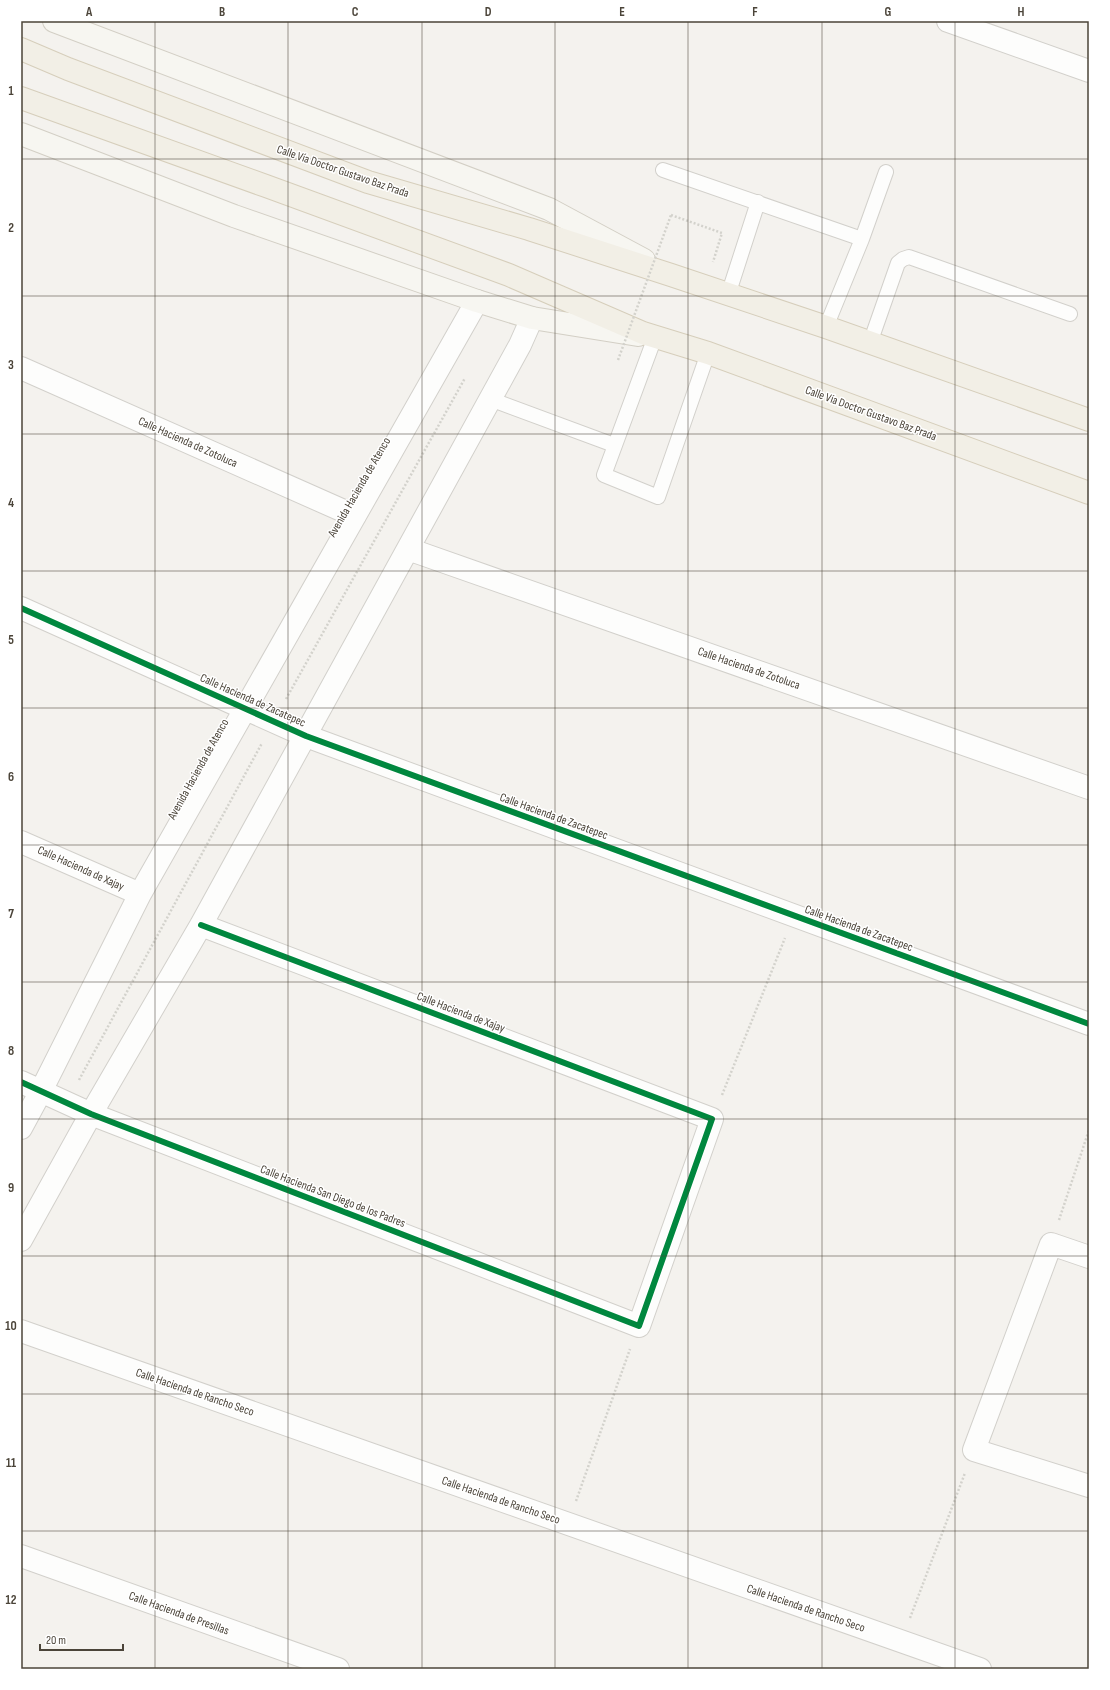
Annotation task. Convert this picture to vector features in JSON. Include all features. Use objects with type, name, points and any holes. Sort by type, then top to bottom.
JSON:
[{"type":"main road","name":"Calle Vía Doctor Gustavo Baz Prada","points":[[54,21],[550,209],[671,275]]},
{"type":"main road","name":"Calle Vía Doctor Gustavo Baz Prada","points":[[21,49],[68,69],[368,182],[529,229],[671,275],[826,327],[1089,420]]},
{"type":"main road","name":"Calle Vía Doctor Gustavo Baz Prada","points":[[21,98],[508,275],[653,336],[708,353],[1089,493]]},
{"type":"main road","name":"Calle Vía Doctor Gustavo Baz Prada","points":[[21,134],[234,216],[477,301],[532,318],[635,335],[653,336]]},
{"type":"street","points":[[948,21],[1089,71]]},
{"type":"street","name":"Avenida Hacienda de Atenco","points":[[21,1128],[140,894],[477,301]]},
{"type":"street","points":[[21,1240],[91,1114],[201,925],[306,736],[520,345],[532,318]]},
{"type":"street","name":"Calle Hacienda de Zotoluca","points":[[21,368],[355,516]]},
{"type":"street","name":"Calle Hacienda de Zotoluca","points":[[408,549],[1089,788]]},
{"type":"street","name":"Calle Hacienda de Zacatepec","points":[[21,608],[306,736],[1089,1024]]},
{"type":"street","name":"Calle Hacienda de Xajay","points":[[21,842],[140,894]]},
{"type":"street","name":"Calle Hacienda de Xajay","points":[[201,925],[712,1119]]},
{"type":"street","name":"Calle Hacienda San Diego de los Padres","points":[[21,1082],[91,1114],[638,1326]]},
{"type":"street","points":[[638,1326],[712,1119]]},
{"type":"street","points":[[1089,1257],[1051,1244],[974,1450],[1089,1486]]},
{"type":"street","name":"Calle Hacienda de Rancho Seco","points":[[21,1331],[980,1669]]},
{"type":"street","name":"Calle Hacienda de Presillas","points":[[21,1556],[338,1669]]},
{"type":"lane","points":[[663,170],[862,239]]},
{"type":"lane","points":[[826,327],[862,239],[886,172]]},
{"type":"lane","points":[[728,295],[758,202]]},
{"type":"lane","points":[[870,343],[898,263],[903,258],[909,257],[1070,314]]},
{"type":"lane","points":[[653,336],[604,475],[658,496],[708,353]]},
{"type":"lane","points":[[490,399],[614,445]]},
{"type":"path","points":[[618,360],[671,215],[722,233],[704,287]]},
{"type":"path","points":[[67,1103],[274,722],[468,372]]},
{"type":"path","points":[[355,516],[408,549]]},
{"type":"path","points":[[712,1119],[782,943],[795,916]]},
{"type":"path","points":[[1051,1244],[1089,1130]]},
{"type":"path","points":[[567,1524],[638,1326]]},
{"type":"path","points":[[901,1641],[974,1450]]},
{"type":"cycle path","points":[[21,608],[306,736],[1089,1024]]},
{"type":"cycle path","points":[[21,1082],[91,1114],[639,1326],[712,1119],[201,925]]}]
